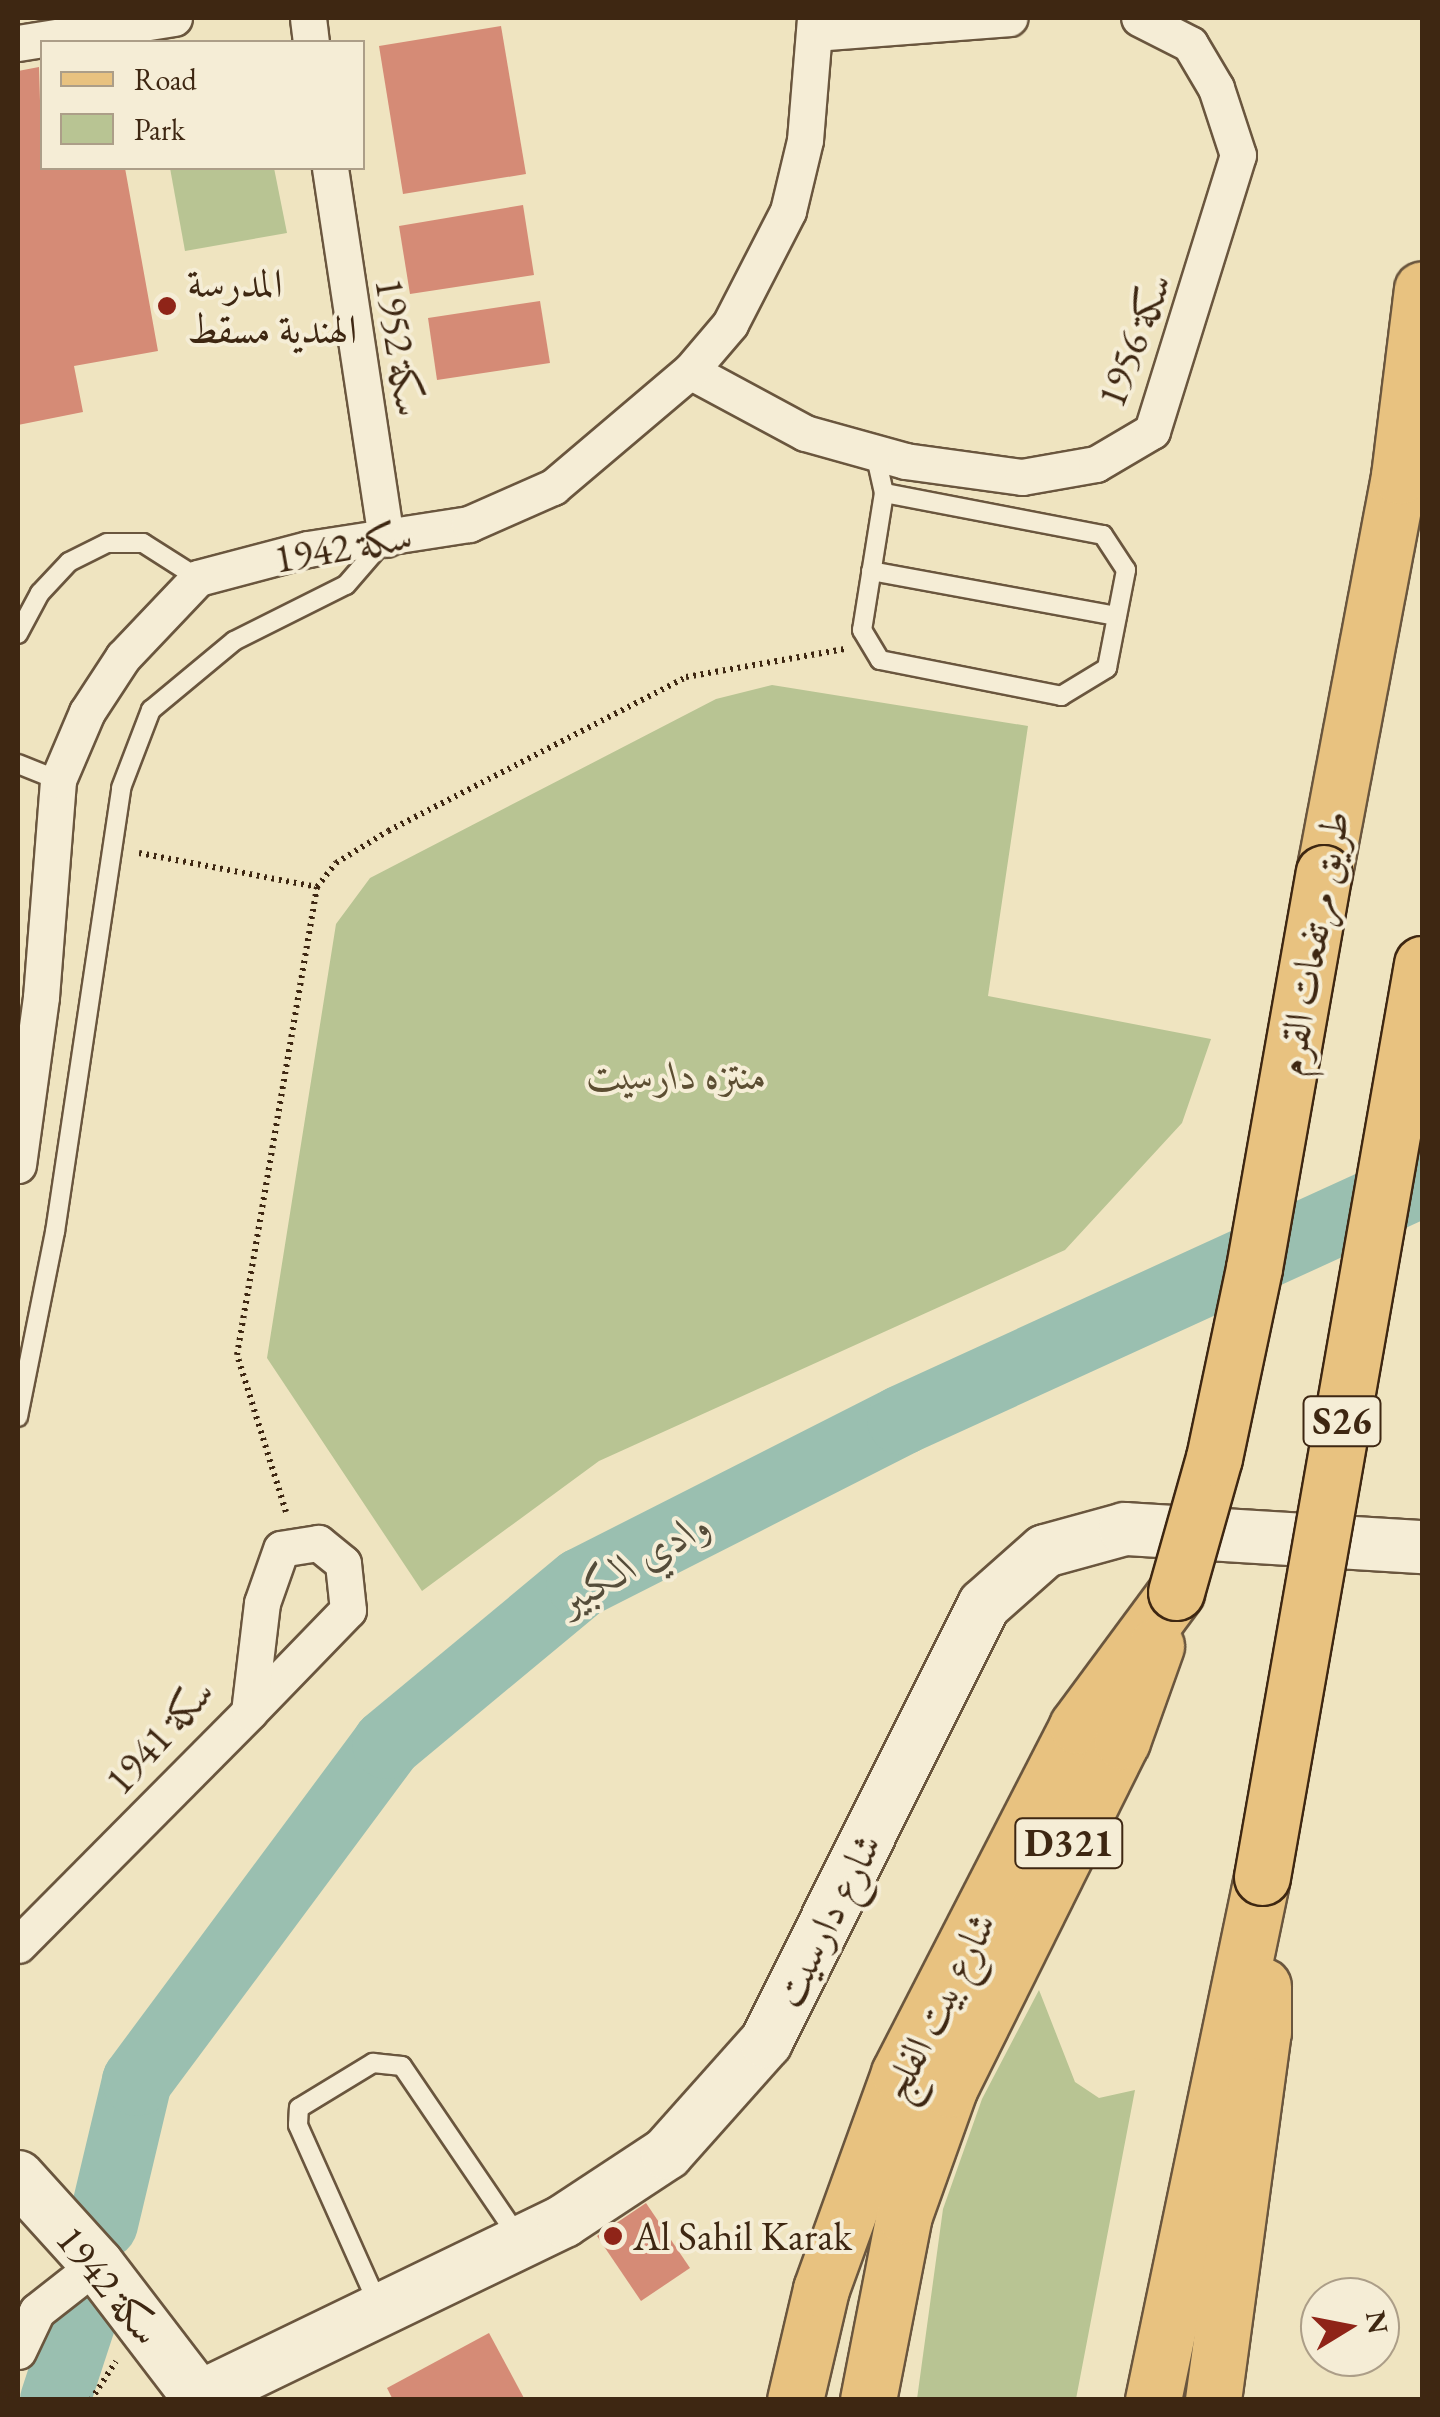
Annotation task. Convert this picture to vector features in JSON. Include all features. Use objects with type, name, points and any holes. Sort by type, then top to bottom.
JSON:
[{"type":"main road","name":"طريق مرتفعات القرم","points":[[1176,1592],[1214,1458],[1250,1287],[1399,476],[1422,288]]},
{"type":"main road","name":"S26","points":[[1153,2400],[1262,1878],[1422,964]]},
{"type":"main road","name":"شارع بيت الفلج","points":[[795,2400],[821,2289],[924,2081],[1077,1726],[1176,1592]]},
{"type":"main road","points":[[1213,2400],[1263,2032],[1262,1878]]},
{"type":"main road","points":[[868,2400],[904,2216],[924,2081]]},
{"type":"street","points":[[18,42],[174,18]]},
{"type":"street","points":[[815,25],[1009,18]]},
{"type":"street","name":"سكة 1956","points":[[690,370],[805,433],[875,452],[1022,477],[1096,464],[1152,431],[1238,155],[1216,88],[1190,44],[1139,18]]},
{"type":"street","name":"سكة 1942","points":[[198,578],[308,548],[469,524],[553,487],[690,370],[764,267],[788,210],[805,140],[815,25]]},
{"type":"street","name":"سكة 1952","points":[[330,170],[386,539]]},
{"type":"street","points":[[18,1164],[41,997],[58,780],[87,712],[123,657],[198,578]]},
{"type":"street","name":"شارع دارسيت","points":[[197,2398],[522,2243],[667,2153],[766,2042],[984,1605],[1045,1551],[1125,1528],[1422,1547]]},
{"type":"street","points":[[249,1712],[348,1610],[343,1563],[318,1543],[296,1547]]},
{"type":"street","name":"سكة 1941","points":[[18,1945],[249,1712],[262,1603],[280,1550],[296,1547]]},
{"type":"street","name":"سكة 1942","points":[[18,2177],[97,2264],[197,2398]]},
{"type":"street","points":[[18,2352],[37,2310],[97,2264]]},
{"type":"lane","points":[[875,452],[884,494],[862,630],[880,660],[1061,696],[1107,668],[1126,570],[1102,535],[884,494]]},
{"type":"lane","points":[[18,1417],[55,1232],[120,788],[151,710],[234,642],[346,585],[386,539]]},
{"type":"lane","points":[[18,634],[40,593],[69,562],[107,543],[143,543],[198,578]]},
{"type":"lane","points":[[871,571],[1117,616]]},
{"type":"lane","points":[[18,764],[58,780]]},
{"type":"lane","points":[[380,2308],[298,2126],[299,2108],[373,2063],[402,2066],[522,2243]]},
{"type":"path","points":[[296,1547],[237,1355],[317,888],[336,863],[388,831],[686,676],[871,644]]},
{"type":"path","points":[[114,848],[317,888]]},
{"type":"green space","points":[[170,170],[274,170],[287,233],[185,251]]},
{"type":"green space","name":"منتزه دارسيت","points":[[772,685],[1028,726],[988,996],[1211,1039],[1182,1123],[1065,1250],[599,1461],[422,1591],[267,1358],[336,924],[370,878],[716,699]]},
{"type":"green space","points":[[1039,1990],[1075,2082],[1099,2098],[1135,2090],[1076,2399],[917,2399],[943,2209],[982,2099]]},
{"type":"building","points":[[501,26],[526,174],[403,194],[379,46]]},
{"type":"building","points":[[39,67],[40,170],[125,170],[158,351],[74,366],[83,412],[18,425],[18,71]]},
{"type":"building","points":[[523,205],[534,275],[410,294],[399,226]]},
{"type":"building","points":[[540,301],[550,363],[437,380],[428,318]]},
{"type":"building","points":[[646,2203],[690,2268],[641,2301],[597,2236]]},
{"type":"building","points":[[489,2333],[525,2400],[393,2400],[387,2388]]},
{"type":"waterway","name":"وادي الكبير","points":[[103,2224],[137,2081],[387,1744],[581,1583],[902,1420],[1422,1182]]},
{"type":"waterway","name":"وادي الكبير","points":[[55,2400],[82,2318]]},
{"type":"place","name":"المدرسة الهندية مسقط","points":[[167,306]]},
{"type":"place","name":"Al Sahil Karak","points":[[613,2236]]}]
